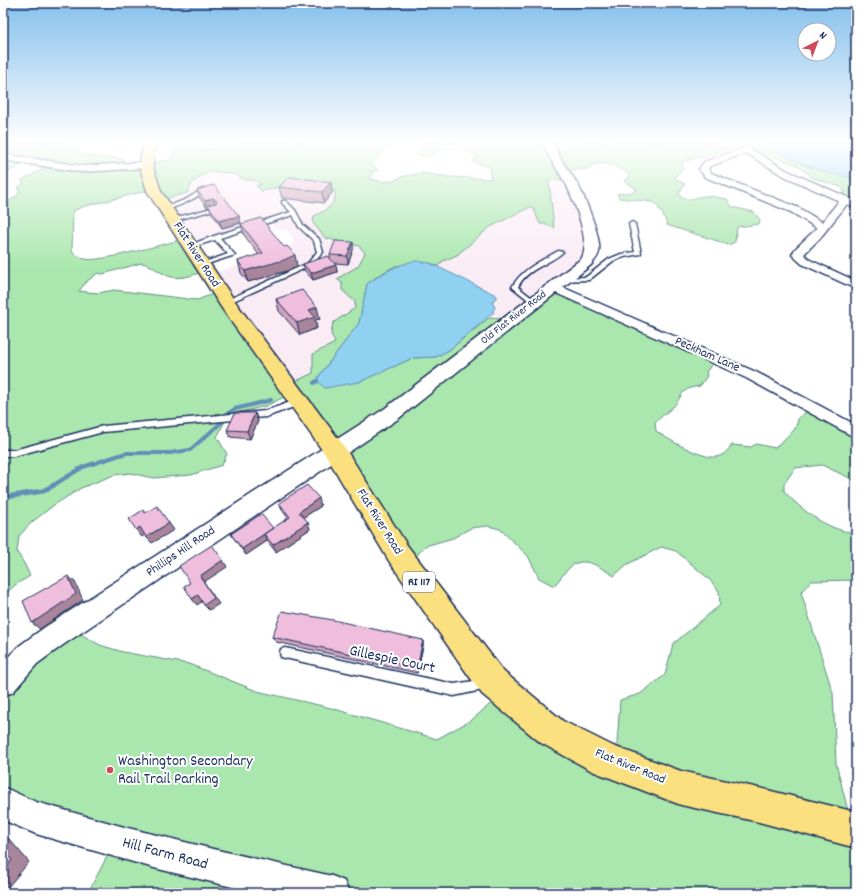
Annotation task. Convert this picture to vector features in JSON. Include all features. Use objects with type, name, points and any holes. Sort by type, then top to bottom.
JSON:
[{"type":"main road","name":"Flat River Road","points":[[151,184],[227,302],[334,451],[398,553],[479,666],[493,683],[552,732],[604,759],[681,788],[759,805],[856,830]]},
{"type":"street","name":"Old Flat River Road","points":[[334,451],[391,414],[586,262],[593,249],[582,204],[572,184]]},
{"type":"street","points":[[730,184],[800,212],[823,226]]},
{"type":"street","points":[[809,184],[856,205]]},
{"type":"street","points":[[845,200],[816,236],[798,251],[798,255],[806,262],[856,284]]},
{"type":"street","name":"Peckham Lane","points":[[558,283],[751,375],[856,432]]},
{"type":"street","name":"Phillips Hill Road","points":[[3,682],[28,655],[54,636],[334,451]]},
{"type":"street","name":"Hill Farm Road","points":[[3,803],[20,813],[208,866],[332,893]]},
{"type":"lane","points":[[170,213],[209,187]]},
{"type":"lane","points":[[227,302],[310,264],[320,252],[317,240],[301,226],[294,213],[284,202]]},
{"type":"lane","points":[[170,213],[216,208]]},
{"type":"lane","points":[[196,255],[216,238],[294,213]]},
{"type":"lane","points":[[558,283],[587,279],[611,260],[623,255],[638,253],[632,224]]},
{"type":"lane","points":[[196,255],[232,255],[216,238]]},
{"type":"lane","points":[[534,302],[515,287],[517,281],[533,268],[560,252]]},
{"type":"lane","points":[[3,453],[14,453],[103,430],[266,414],[298,402]]},
{"type":"lane","name":"Gillespie Court","points":[[285,653],[454,690],[493,683]]},
{"type":"shaded area","points":[[192,184],[262,184],[262,191],[290,185],[335,191],[336,197],[328,210],[314,216],[341,243],[359,246],[365,253],[358,266],[338,279],[342,283],[342,290],[355,302],[355,308],[333,323],[335,343],[313,373],[288,385],[210,274],[289,250],[287,248],[293,242],[292,235],[285,230],[272,229],[273,222],[188,242],[162,200],[187,193]]},
{"type":"shaded area","points":[[549,184],[570,184],[594,249],[512,319],[489,318],[494,312],[492,302],[496,295],[438,266],[443,261],[457,255],[490,227],[524,209],[533,207],[540,224],[551,227],[554,226]]},
{"type":"green space","points":[[23,184],[192,184],[187,193],[162,200],[154,189],[82,207],[73,211],[72,251],[81,258],[85,259],[104,258],[184,239],[207,270],[180,278],[169,276],[141,263],[103,274],[98,273],[86,282],[79,291],[98,293],[114,290],[197,300],[221,291],[288,385],[313,373],[313,354],[335,343],[331,334],[333,323],[355,308],[355,302],[342,290],[342,283],[337,279],[358,266],[365,253],[359,246],[325,238],[313,223],[314,216],[326,210],[332,204],[335,191],[290,185],[262,191],[256,186],[262,184],[549,184],[554,228],[540,224],[533,207],[530,207],[490,227],[457,255],[443,261],[438,266],[430,263],[395,266],[367,284],[359,323],[319,376],[359,382],[413,358],[436,357],[449,350],[489,318],[512,319],[550,290],[716,359],[706,372],[707,376],[700,386],[693,387],[685,391],[673,407],[655,422],[656,431],[685,448],[703,455],[715,457],[723,454],[732,445],[751,447],[756,444],[775,448],[795,429],[799,417],[813,408],[856,431],[856,481],[822,465],[795,468],[784,484],[784,491],[799,506],[817,519],[836,528],[856,533],[856,580],[811,581],[801,592],[833,693],[836,763],[851,823],[856,826],[856,893],[88,893],[115,841],[3,800],[3,684],[70,628],[100,645],[123,652],[189,664],[257,691],[331,708],[437,739],[473,719],[497,698],[616,759],[620,700],[640,694],[665,675],[673,644],[720,605],[719,591],[709,579],[676,551],[661,547],[626,565],[614,576],[594,564],[583,562],[578,563],[573,565],[554,586],[539,578],[528,556],[500,529],[488,526],[471,528],[453,538],[425,546],[412,561],[292,393],[266,406],[236,413],[226,419],[217,437],[227,454],[222,465],[191,475],[153,478],[130,473],[114,475],[81,488],[54,505],[32,522],[19,536],[17,552],[30,576],[15,585],[3,596],[3,212],[4,208],[9,206],[8,202],[19,194],[19,190],[17,188]]},
{"type":"green space","points":[[629,184],[685,184],[679,193],[681,198],[690,199],[704,196],[727,199],[732,207],[754,212],[760,220],[759,224],[737,227],[735,242],[728,245],[667,225],[662,212],[653,202],[619,198],[617,194],[634,192],[637,189]]},
{"type":"green space","points":[[831,184],[856,184],[854,190],[856,192],[856,203],[842,196],[845,192],[841,187]]},
{"type":"water","points":[[415,261],[430,263],[496,295],[497,297],[492,302],[495,307],[494,312],[449,350],[436,357],[413,358],[359,382],[325,388],[317,381],[319,376],[359,323],[367,284],[390,270]]},
{"type":"building","points":[[282,184],[329,184],[322,192],[279,187]]},
{"type":"building","points":[[214,185],[239,216],[219,221],[208,205],[216,203],[217,201],[213,198],[205,201],[197,190]]},
{"type":"building","points":[[261,218],[284,247],[287,246],[295,255],[284,260],[245,271],[238,261],[263,253],[241,224]]},
{"type":"building","points":[[335,241],[353,242],[347,256],[330,255]]},
{"type":"building","points":[[328,256],[336,265],[311,273],[303,264]]},
{"type":"building","points":[[302,290],[317,307],[309,310],[315,317],[297,323],[276,299]]},
{"type":"building","points":[[235,413],[255,413],[247,431],[227,430]]},
{"type":"building","points":[[307,485],[319,498],[299,512],[308,522],[273,545],[264,534],[290,517],[279,503]]},
{"type":"building","points":[[157,506],[169,523],[146,537],[140,527],[136,530],[129,519],[143,510],[145,513]]},
{"type":"building","points":[[261,514],[273,528],[242,549],[231,534]]},
{"type":"building","points":[[212,545],[223,560],[200,576],[214,598],[204,605],[198,595],[192,599],[184,586],[190,583],[179,566]]},
{"type":"building","points":[[68,576],[76,594],[32,623],[23,601]]},
{"type":"building","points":[[282,611],[333,620],[423,640],[417,668],[272,637]]},
{"type":"building","points":[[3,850],[12,860],[3,871]]},
{"type":"waterway","points":[[227,414],[235,409],[271,400]]},
{"type":"waterway","points":[[52,486],[83,467],[126,453],[170,453],[190,450],[222,422]]},
{"type":"waterway","points":[[3,495],[6,497],[43,491],[54,485]]},
{"type":"place","name":"Washington Secondary Rail Trail Parking","points":[[110,770]]}]
